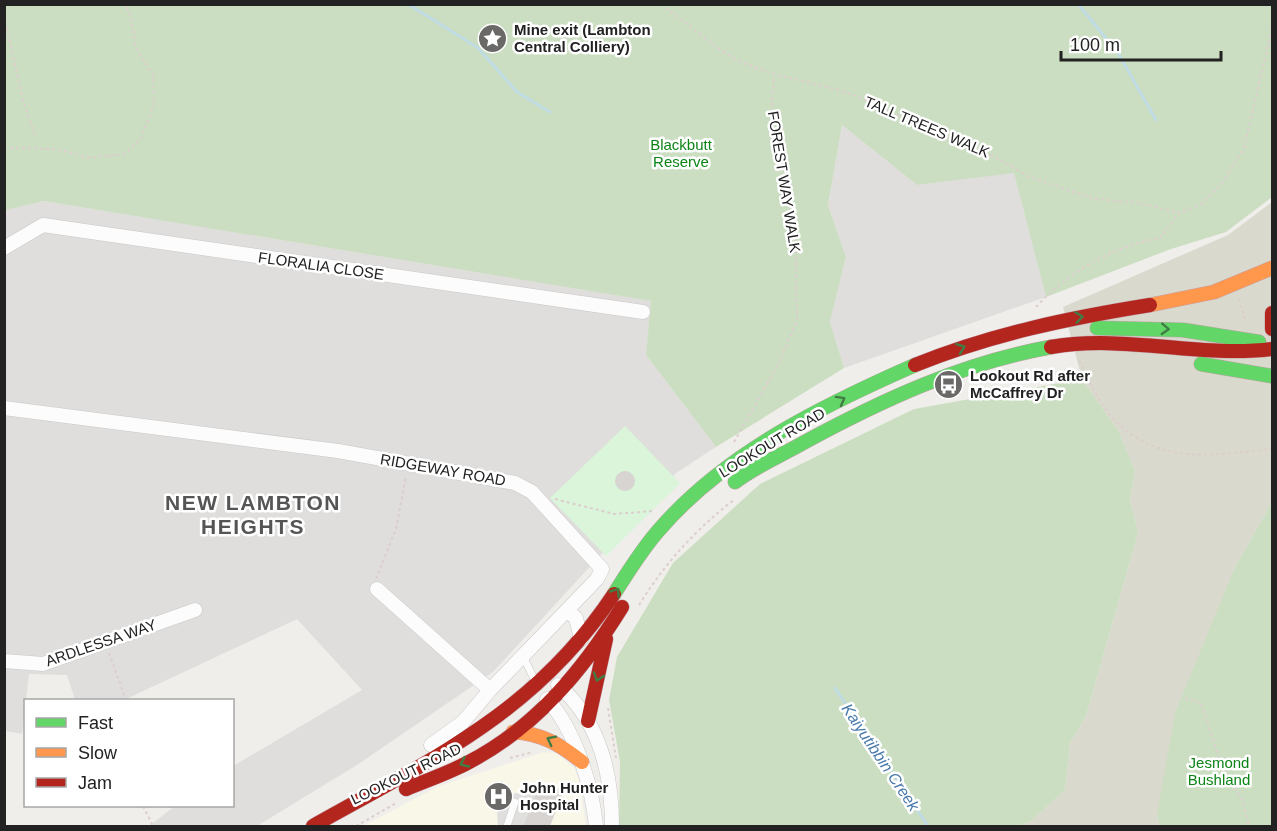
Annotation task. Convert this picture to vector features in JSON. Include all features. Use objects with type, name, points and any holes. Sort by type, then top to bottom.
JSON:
[{"type":"highway","name":"LOOKOUT ROAD","points":[[314,826],[476,734],[536,687],[600,615],[659,530],[713,481],[752,453],[864,387],[920,363],[1001,335],[1057,320],[1200,298],[1234,287],[1272,268]]},
{"type":"highway","points":[[1272,313],[1272,329]]},
{"type":"highway","points":[[1001,335],[1131,327],[1200,332],[1272,347]]},
{"type":"highway","name":"LOOKOUT ROAD","points":[[722,493],[740,478],[839,422],[885,400],[1018,353],[1062,345],[1116,344],[1215,353],[1272,347]]},
{"type":"highway","points":[[1116,344],[1125,352],[1272,376]]},
{"type":"highway","name":"LOOKOUT ROAD","points":[[338,826],[404,789],[469,761],[537,714],[562,689],[607,633],[636,586]]},
{"type":"highway","points":[[588,721],[591,699],[604,660],[607,633]]},
{"type":"highway","points":[[513,732],[529,732],[548,737],[582,762]]},
{"type":"street","name":"FLORALIA CLOSE","points":[[4,248],[43,225],[644,312]]},
{"type":"street","name":"RIDGEWAY ROAD","points":[[4,408],[338,451],[514,483],[532,492],[602,569],[597,579],[490,690],[463,722],[431,745]]},
{"type":"street","points":[[380,586],[490,690]]},
{"type":"street","points":[[571,607],[600,615]]},
{"type":"street","points":[[571,607],[581,639]]},
{"type":"street","name":"ARDLESSA WAY","points":[[4,661],[43,664],[195,610]]},
{"type":"street","points":[[547,676],[562,689],[588,721],[605,762],[610,786],[612,826]]},
{"type":"street","points":[[536,687],[550,701],[582,762],[590,786],[596,826]]},
{"type":"lane","points":[[523,656],[536,687],[537,714]]},
{"type":"lane","points":[[507,826],[515,802]]},
{"type":"path","points":[[4,148],[58,149],[88,158],[125,154],[141,139],[154,104],[153,75],[136,48],[130,14],[125,4]]},
{"type":"path","name":"TALL TREES WALK","points":[[661,4],[723,52],[774,75],[838,90],[869,101],[931,130],[980,148],[1030,177],[1071,191],[1096,199],[1139,203],[1179,213]]},
{"type":"path","points":[[4,16],[23,100],[35,136]]},
{"type":"path","points":[[1032,312],[1057,285],[1080,269],[1137,242],[1160,238],[1179,213],[1201,204],[1223,182],[1244,148],[1272,28]]},
{"type":"path","name":"FOREST WAY WALK","points":[[734,443],[778,363],[797,320],[795,232],[778,162],[772,107],[774,75]]},
{"type":"path","points":[[1237,293],[1249,331]]},
{"type":"path","points":[[1071,358],[1078,359],[1108,412],[1132,435],[1153,447],[1175,454],[1199,456],[1272,449]]},
{"type":"path","points":[[380,586],[375,578],[396,529],[408,465]]},
{"type":"path","points":[[637,608],[657,575],[704,523],[740,496]]},
{"type":"path","points":[[556,499],[614,514],[655,510]]},
{"type":"path","points":[[105,641],[126,699]]},
{"type":"path","points":[[1185,698],[1201,703],[1221,764],[1242,800],[1249,826]]},
{"type":"path","points":[[606,701],[617,754]]},
{"type":"path","points":[[144,807],[153,826]]},
{"type":"shaded area","points":[[842,125],[917,185],[1014,172],[1046,297],[844,368],[830,322],[846,257],[828,205]]},
{"type":"shaded area","points":[[44,201],[652,301],[646,355],[716,447],[676,473],[493,672],[357,765],[257,826],[149,826],[174,807],[234,807],[234,765],[362,690],[297,619],[126,699],[75,699],[67,675],[29,674],[26,699],[24,699],[22,734],[5,731],[4,210]]},
{"type":"shaded area","points":[[1272,202],[1272,502],[1235,567],[1157,815],[1160,826],[1014,826],[1030,822],[1065,790],[1070,743],[1086,716],[1138,533],[1130,499],[1135,471],[1119,432],[1082,379],[1063,307],[1228,235]]},
{"type":"shaded area","name":"John Hunter Hospital","points":[[544,752],[557,753],[574,768],[579,779],[586,826],[363,826],[439,786]]},
{"type":"shaded area","points":[[515,793],[536,795],[523,826],[498,826],[497,813],[504,799]]},
{"type":"green space","name":"Blackbutt Reserve","points":[[4,5],[1272,5],[1272,197],[1226,232],[1171,249],[1046,297],[1014,173],[917,185],[842,125],[828,205],[846,257],[830,322],[844,368],[716,447],[646,355],[651,301],[44,201],[5,210]]},
{"type":"green space","points":[[1082,379],[1119,432],[1135,471],[1130,499],[1138,533],[1086,716],[1070,743],[1065,790],[1030,822],[1014,826],[619,826],[620,762],[609,700],[617,657],[673,563],[760,484],[914,409]]},
{"type":"green space","points":[[625,426],[680,483],[606,556],[550,498]]},
{"type":"green space","name":"Jesmond Bushland","points":[[1272,502],[1272,826],[1160,826],[1157,815],[1175,713],[1235,567]]},
{"type":"building","points":[[625,471],[632,474],[635,481],[632,488],[625,491],[618,488],[615,481],[618,474]]},
{"type":"building","points":[[541,782],[564,791],[550,826],[523,826]]},
{"type":"waterway","points":[[408,4],[478,48],[517,92],[550,112]]},
{"type":"waterway","points":[[1078,4],[1118,53],[1156,120]]},
{"type":"waterway","name":"Kaiyutibbin Creek","points":[[835,688],[928,826]]},
{"type":"traffic: fast","points":[[1097,328],[1183,330],[1259,342]]},
{"type":"traffic: fast","points":[[735,482],[833,427],[923,385],[986,363],[1051,347]]},
{"type":"traffic: fast","points":[[1201,364],[1272,376]]},
{"type":"traffic: fast","points":[[614,594],[659,530],[685,502],[714,477],[811,414],[915,365]]},
{"type":"traffic: slow","points":[[1150,305],[1214,292],[1272,268]]},
{"type":"traffic: slow","points":[[513,732],[542,737],[582,762]]},
{"type":"traffic: jam","points":[[915,365],[973,344],[1031,328],[1150,305]]},
{"type":"traffic: jam","points":[[1272,313],[1272,329]]},
{"type":"traffic: jam","points":[[1051,347],[1106,343],[1217,351],[1272,349]]},
{"type":"traffic: jam","points":[[313,826],[440,754],[516,702],[551,671],[584,635],[614,594]]},
{"type":"traffic: jam","points":[[406,789],[469,762],[516,732],[537,714],[574,674],[622,607]]},
{"type":"traffic: jam","points":[[588,721],[606,639]]},
{"type":"place","name":"Mine exit (Lambton Central Colliery)","points":[[493,39]]},
{"type":"place","name":"Lookout Rd after McCaffrey Dr","points":[[949,385]]},
{"type":"place","name":"John Hunter Hospital","points":[[499,797]]},
{"type":"district","name":"NEW LAMBTON HEIGHTS","points":[[253,515]]}]
